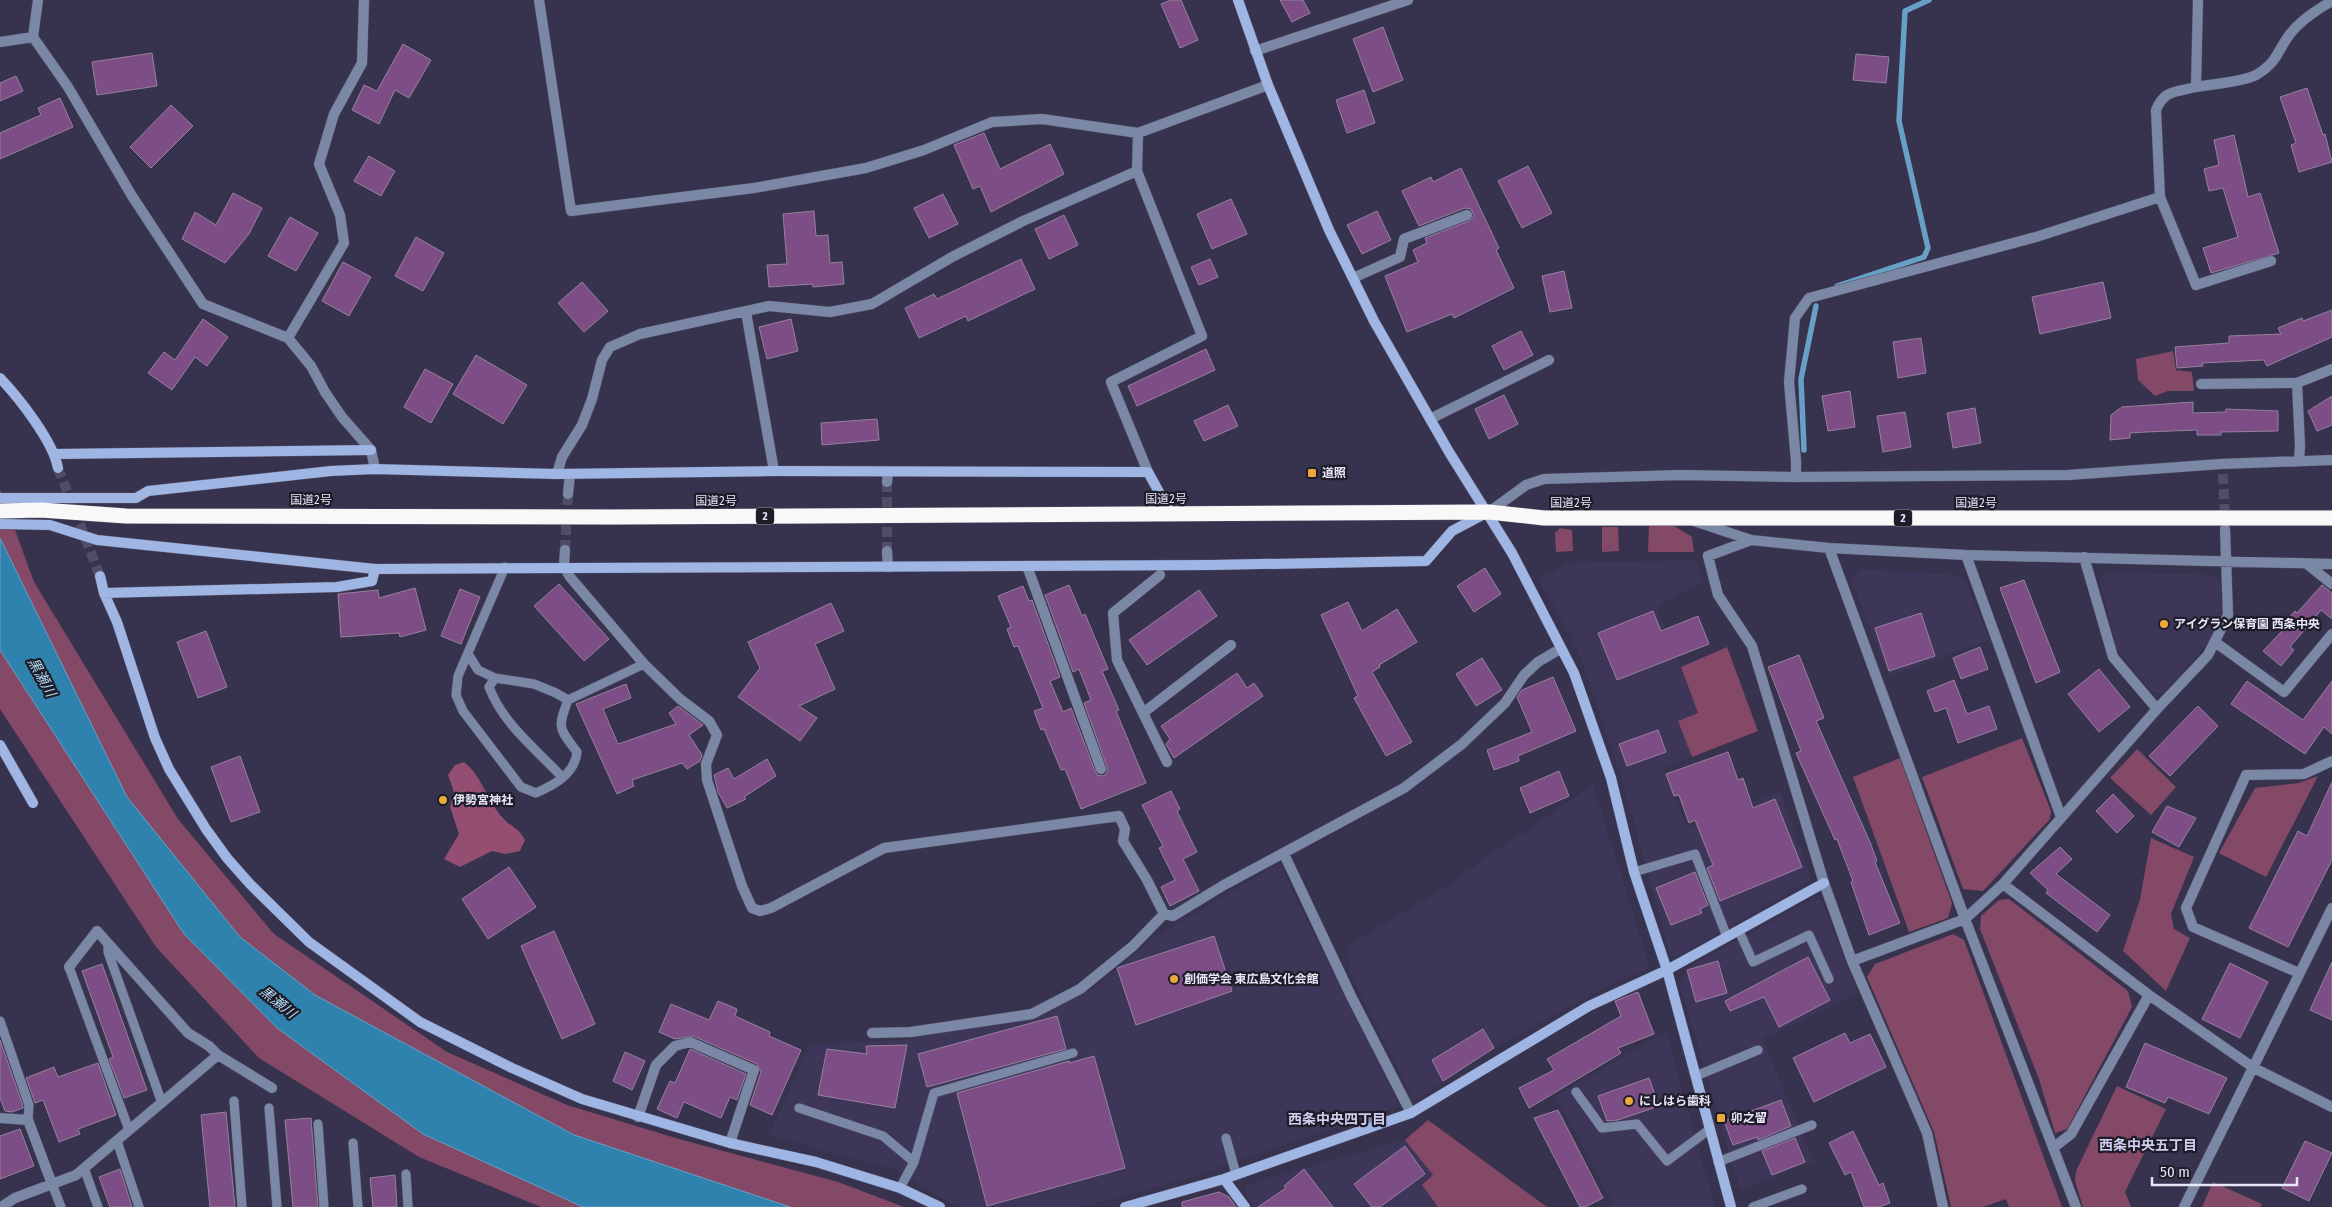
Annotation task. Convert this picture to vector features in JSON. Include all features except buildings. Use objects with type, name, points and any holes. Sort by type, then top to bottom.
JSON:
[{"type":"highway","name":"国道2号","points":[[0,510],[40,504],[126,516],[1489,512],[1544,518],[2328,518]]},
{"type":"street","points":[[38,0],[33,37],[68,87],[132,196],[204,304],[288,338],[311,366],[324,392],[342,417],[371,450],[375,469]]},
{"type":"street","points":[[288,338],[344,243],[340,215],[319,164],[334,114],[362,63],[364,0]]},
{"type":"street","points":[[539,0],[571,211],[754,188],[866,168],[924,150],[992,122],[1042,119],[1138,133],[1268,85]]},
{"type":"street","points":[[1238,0],[1268,85],[1329,230],[1352,278],[1374,321],[1430,418],[1512,552],[1560,649],[1574,673],[1611,778],[1634,872],[1667,970],[1731,1207]]},
{"type":"street","points":[[1255,51],[1408,0]]},
{"type":"street","points":[[2196,87],[2198,0]]},
{"type":"street","points":[[2271,262],[2196,285],[2160,197],[2156,110],[2160,100],[2167,94],[2254,76],[2268,66],[2280,53],[2290,34],[2307,18],[2332,1]]},
{"type":"street","points":[[0,42],[33,37]]},
{"type":"street","points":[[1138,133],[1137,170],[1202,336],[1111,382],[1148,472],[1171,514]]},
{"type":"street","points":[[557,474],[562,457],[582,425],[592,399],[602,360],[610,347],[640,334],[770,306],[830,312],[872,304],[952,256],[1137,170]]},
{"type":"street","points":[[1796,477],[1789,382],[1796,318],[1808,298],[2036,237],[2160,197]]},
{"type":"street","points":[[1352,278],[1400,257],[1404,239],[1467,215]]},
{"type":"street","points":[[746,312],[774,471]]},
{"type":"street","points":[[1430,418],[1548,360]]},
{"type":"street","points":[[2201,384],[2297,383],[2332,369]]},
{"type":"street","points":[[0,378],[14,392],[56,454],[58,468]]},
{"type":"street","points":[[2297,383],[2299,461]]},
{"type":"street","points":[[56,454],[371,450]]},
{"type":"street","points":[[0,524],[50,525],[97,540],[375,569],[505,567],[1201,566],[1426,561],[1452,532],[1489,512],[1526,485],[1544,478],[1681,475],[1796,477],[2068,475],[2222,469],[2299,461],[2332,460]]},
{"type":"street","points":[[0,498],[40,504],[136,498],[148,491],[332,471],[375,469],[557,474],[774,471],[888,477],[1148,472]]},
{"type":"street","points":[[568,494],[570,474]]},
{"type":"street","points":[[1684,518],[1751,540],[1829,548],[1966,555],[2332,564]]},
{"type":"street","points":[[1852,961],[1966,918],[2002,884],[2157,709],[2208,656],[2228,614],[2225,529]]},
{"type":"street","points":[[1751,540],[1708,556],[1718,595],[1752,646],[1824,883],[1852,961],[1927,1133],[1943,1207]]},
{"type":"street","points":[[1829,548],[1966,918],[2076,1207]]},
{"type":"street","points":[[565,550],[564,567],[570,577],[644,664],[680,699],[709,721],[717,735],[706,764],[707,780],[742,886],[752,908],[760,911],[771,908],[884,848],[1119,816],[1125,829],[1123,841],[1147,880],[1164,914]]},
{"type":"street","points":[[887,551],[888,567]]},
{"type":"street","points":[[1966,555],[2061,817]]},
{"type":"street","points":[[2084,557],[2088,565],[2113,656],[2157,709]]},
{"type":"street","points":[[2307,564],[2332,584]]},
{"type":"street","points":[[1027,566],[1101,770]]},
{"type":"street","points":[[104,592],[337,587],[372,581],[375,569]]},
{"type":"street","points":[[1160,575],[1113,614],[1117,660],[1167,762]]},
{"type":"street","points":[[100,576],[155,738],[169,769],[206,829],[227,858],[250,884],[309,942],[420,1022],[512,1068],[574,1095],[638,1117],[730,1143],[816,1162],[900,1188],[940,1207]]},
{"type":"street","points":[[2215,642],[2284,692],[2332,634]]},
{"type":"street","points":[[1143,713],[1231,645]]},
{"type":"street","points":[[1164,914],[1173,916],[1224,885],[1404,788],[1462,744],[1505,703],[1524,675],[1538,662],[1560,649]]},
{"type":"street","points":[[0,745],[33,803]]},
{"type":"street","points":[[2299,973],[2193,927],[2186,908],[2246,776],[2304,774],[2332,761]]},
{"type":"street","points":[[1284,854],[1351,996],[1411,1113]]},
{"type":"street","points":[[1124,1207],[1156,1203],[1411,1113],[1589,1006],[1667,970],[1824,883]]},
{"type":"street","points":[[2002,884],[2149,995],[2254,1068],[2332,1107]]},
{"type":"street","points":[[2184,1207],[2332,908]]},
{"type":"street","points":[[872,1034],[911,1032],[1032,1014],[1080,989],[1133,946],[1164,914]]},
{"type":"street","points":[[68,967],[97,931],[188,1033],[209,1046],[218,1056],[272,1088]]},
{"type":"street","points":[[2053,1148],[2071,1134],[2149,995]]},
{"type":"street","points":[[638,1117],[656,1065],[675,1046],[690,1042],[754,1070],[730,1143]]},
{"type":"street","points":[[1,1207],[13,1204],[52,1184],[76,1175],[218,1056]]},
{"type":"street","points":[[0,1118],[28,1120],[52,1184]]},
{"type":"street","points":[[1224,1179],[1245,1207]]},
{"type":"lane","points":[[505,567],[458,676],[456,695],[463,711],[521,787],[536,793],[551,786],[570,771],[576,760],[577,752],[564,736],[560,722],[568,700],[644,664]]},
{"type":"lane","points":[[468,654],[478,670],[495,678],[534,684],[568,700]]},
{"type":"lane","points":[[495,678],[489,687],[496,704],[510,724],[562,777]]},
{"type":"lane","points":[[1634,872],[1695,854],[1727,937]]},
{"type":"lane","points":[[1739,931],[1753,962],[1809,935],[1830,979]]},
{"type":"lane","points":[[108,944],[108,952],[162,1103]]},
{"type":"lane","points":[[68,967],[129,1130]]},
{"type":"lane","points":[[0,1021],[29,1106],[28,1120]]},
{"type":"lane","points":[[1696,1076],[1758,1050]]},
{"type":"lane","points":[[900,1188],[914,1162],[934,1093],[1073,1053]]},
{"type":"lane","points":[[1576,1092],[1602,1128],[1637,1124],[1668,1161],[1710,1129]]},
{"type":"lane","points":[[234,1101],[242,1207]]},
{"type":"lane","points":[[269,1108],[278,1207]]},
{"type":"lane","points":[[799,1108],[884,1136],[914,1162]]},
{"type":"lane","points":[[1369,1116],[1371,1127]]},
{"type":"lane","points":[[318,1124],[324,1207]]},
{"type":"lane","points":[[1718,1162],[1812,1125]]},
{"type":"lane","points":[[1226,1138],[1236,1174]]},
{"type":"lane","points":[[117,1141],[139,1207]]},
{"type":"lane","points":[[353,1143],[358,1207]]},
{"type":"lane","points":[[84,1168],[98,1207]]},
{"type":"lane","points":[[406,1174],[408,1207]]},
{"type":"lane","points":[[52,1184],[60,1207]]},
{"type":"lane","points":[[1753,1207],[1802,1189]]},
{"type":"shaded area","points":[[2173,351],[2176,370],[2192,372],[2194,391],[2168,391],[2155,396],[2138,380],[2136,359]]},
{"type":"shaded area","points":[[0,489],[34,582],[178,819],[274,934],[447,1052],[567,1105],[679,1139],[838,1182],[904,1207],[541,1207],[419,1157],[259,1058],[156,947],[0,709]]},
{"type":"shaded area","points":[[1649,526],[1674,526],[1692,537],[1694,552],[1648,552]]},
{"type":"shaded area","points":[[1602,527],[1618,527],[1619,551],[1602,552]]},
{"type":"shaded area","points":[[1560,528],[1572,530],[1573,551],[1556,552],[1555,533]]},
{"type":"shaded area","points":[[1696,560],[1704,581],[1657,607],[1698,713],[1678,721],[1692,757],[1663,768],[1687,828],[1781,792],[1811,880],[1681,955],[1671,957],[1622,780],[1580,656],[1571,636],[1539,580],[1568,563]]},
{"type":"shaded area","points":[[1860,569],[1956,575],[1966,581],[1989,640],[1889,676],[1851,580]]},
{"type":"shaded area","name":"アイグラン保育園 西条中央","points":[[2105,572],[2213,575],[2223,583],[2223,610],[2211,639],[2164,693],[2151,692],[2116,648],[2100,580]]},
{"type":"shaded area","points":[[1727,647],[1758,731],[1692,757],[1678,721],[1698,713],[1681,667]]},
{"type":"shaded area","points":[[2022,738],[2051,811],[2050,819],[1983,891],[1963,889],[1922,777]]},
{"type":"shaded area","points":[[2137,749],[2176,787],[2151,815],[2110,778]]},
{"type":"shaded area","points":[[1900,758],[1952,903],[1948,918],[1909,932],[1853,777]]},
{"type":"shaded area","points":[[464,762],[481,782],[498,812],[522,835],[525,840],[520,851],[505,854],[492,851],[460,867],[444,859],[459,834],[450,807],[454,792],[448,775],[455,765]]},
{"type":"shaded area","points":[[2318,776],[2266,877],[2219,853],[2255,788],[2299,783]]},
{"type":"shaded area","points":[[1593,784],[1650,968],[1606,987],[1494,1048],[1414,1102],[1350,974],[1348,946],[1454,882],[1491,853],[1524,833]]},
{"type":"shaded area","points":[[2151,838],[2194,857],[2171,914],[2174,929],[2190,938],[2166,991],[2123,951],[2140,899]]},
{"type":"shaded area","points":[[1279,864],[1400,1106],[1179,1181],[1081,1207],[957,1207],[892,1168],[769,1136],[809,1045],[909,1039],[1032,1017],[1058,1007],[1099,984],[1153,938]]},
{"type":"shaded area","points":[[1813,898],[1822,901],[1858,993],[1762,1039],[1814,1161],[1740,1190],[1679,982],[1691,966]]},
{"type":"shaded area","points":[[2009,899],[2128,991],[2132,1007],[2067,1129],[2055,1133],[2039,1079],[1980,929],[1981,916],[1999,900]]},
{"type":"shaded area","points":[[1953,934],[1964,940],[2062,1207],[2009,1207],[2006,1199],[1983,1207],[1951,1207],[1934,1132],[1867,977],[1875,964]]},
{"type":"shaded area","points":[[1666,1032],[1715,1207],[1605,1207],[1613,1204],[1556,1096]]},
{"type":"shaded area","points":[[2117,1086],[2166,1109],[2125,1192],[2131,1207],[2083,1207],[2075,1181],[2076,1171]]},
{"type":"shaded area","points":[[1428,1120],[1547,1207],[1254,1207],[1245,1191],[1248,1184],[1404,1140]]},
{"type":"shaded area","points":[[1428,1120],[1547,1207],[1438,1207],[1422,1185],[1433,1175],[1405,1140]]},
{"type":"shaded area","points":[[2213,1182],[2262,1204],[2260,1207],[2202,1207]]},
{"type":"water","name":"黒瀬川","points":[[0,538],[127,797],[240,937],[315,995],[574,1135],[790,1207],[583,1207],[423,1134],[277,1028],[184,934],[0,650]]},
{"type":"waterway","points":[[1837,286],[1924,257],[1928,248],[1899,121],[1905,11],[1929,0]]},
{"type":"waterway","points":[[1804,450],[1801,379],[1816,306]]},
{"type":"tunnel","points":[[58,468],[100,576]]},
{"type":"tunnel","points":[[2223,474],[2225,523]]},
{"type":"tunnel","points":[[887,482],[887,551]]},
{"type":"tunnel","points":[[565,550],[568,494]]},
{"type":"place","name":"道照","points":[[1312,473]]},
{"type":"place","name":"アイグラン保育園 西条中央","points":[[2164,624]]},
{"type":"place","name":"伊勢宮神社","points":[[443,800]]},
{"type":"place","name":"創価学会 東広島文化会館","points":[[1174,979]]},
{"type":"place","name":"にしはら歯科","points":[[1629,1101]]},
{"type":"place","name":"卯之留","points":[[1721,1118]]},
{"type":"district","name":"西条中央四丁目","points":[[1337,1119]]},
{"type":"district","name":"西条中央五丁目","points":[[2148,1145]]}]
